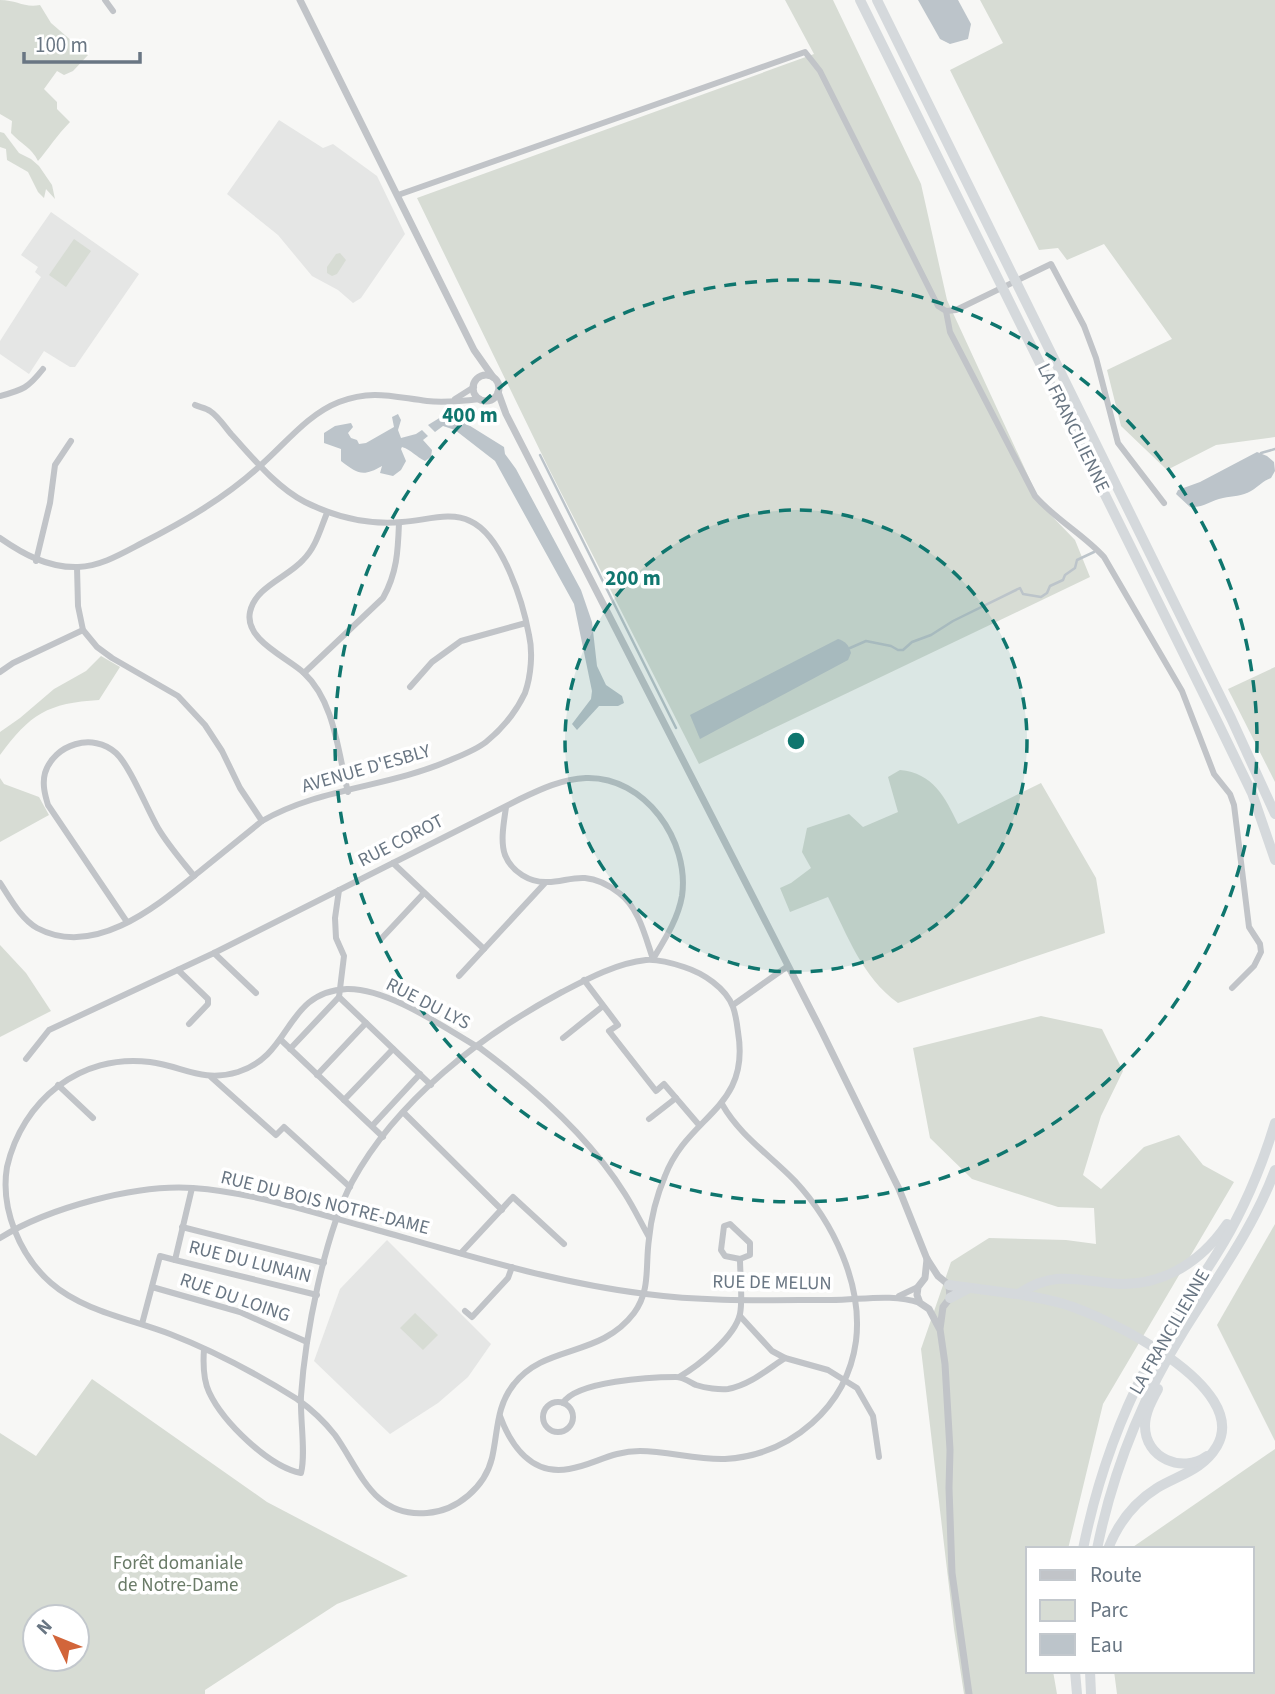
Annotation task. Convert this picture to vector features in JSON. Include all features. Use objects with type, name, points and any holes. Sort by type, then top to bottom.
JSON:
[{"type":"highway","name":"LA FRANCILIENNE","points":[[860,0],[1246,782],[1275,860]]},
{"type":"highway","name":"LA FRANCILIENNE","points":[[877,0],[1231,718],[1275,814]]},
{"type":"highway","name":"LA FRANCILIENNE","points":[[1083,1547],[1103,1468],[1126,1409],[1147,1366],[1229,1233],[1260,1168],[1275,1124]]},
{"type":"highway","name":"LA FRANCILIENNE","points":[[1097,1547],[1105,1511],[1126,1445],[1149,1392],[1236,1251],[1260,1206],[1275,1170]]},
{"type":"highway","points":[[1020,1293],[1043,1280],[1055,1278],[1135,1284],[1165,1277],[1189,1264],[1209,1247],[1229,1222],[1242,1198],[1249,1192]]},
{"type":"highway","points":[[949,1285],[1020,1293],[1086,1311],[1134,1335],[1185,1371],[1210,1395],[1219,1410],[1222,1432],[1215,1449],[1199,1467],[1158,1487],[1137,1503],[1120,1522],[1109,1547]]},
{"type":"highway","points":[[950,1298],[970,1288]]},
{"type":"highway","points":[[1170,1356],[1146,1418],[1149,1443],[1161,1458],[1182,1464],[1202,1459],[1215,1449]]},
{"type":"highway","points":[[1075,1673],[1077,1694]]},
{"type":"highway","points":[[1090,1673],[1091,1694]]},
{"type":"street","points":[[105,0],[113,10]]},
{"type":"street","points":[[300,0],[474,349],[498,383],[498,392],[506,414],[788,966],[899,1189],[928,1259],[938,1276],[949,1285],[950,1298],[943,1307],[940,1329],[945,1364],[950,1450],[948,1488],[953,1573],[969,1694]]},
{"type":"street","points":[[398,195],[806,51],[820,71],[938,306],[946,311],[956,310],[1052,264],[1096,358],[1118,443],[1164,503]]},
{"type":"street","points":[[946,311],[950,332],[1035,496],[1052,515],[1090,542],[1104,557],[1182,691],[1214,774],[1230,794],[1234,804],[1249,927],[1260,944],[1261,952],[1254,966],[1232,988]]},
{"type":"street","points":[[474,349],[477,363],[475,394],[506,414]]},
{"type":"street","points":[[0,396],[32,384],[43,369]]},
{"type":"street","points":[[477,379],[485,375],[493,377]]},
{"type":"street","points":[[453,400],[474,387]]},
{"type":"street","points":[[0,538],[36,561],[77,567],[110,559],[174,527],[216,502],[312,418],[341,401],[380,394],[427,401],[484,400],[494,398],[498,392]]},
{"type":"street","name":"AVENUE D'ESBLY","points":[[0,883],[16,908],[36,928],[57,935],[82,936],[104,932],[171,896],[262,821],[305,801],[421,773],[484,744],[509,720],[526,691],[531,659],[530,636],[504,558],[497,544],[481,526],[458,517],[399,523],[327,513],[300,500],[260,466],[210,411],[195,405]]},
{"type":"street","points":[[36,561],[51,503],[55,465],[71,441]]},
{"type":"street","points":[[327,513],[314,547],[302,562],[261,592],[249,613],[251,625],[258,638],[304,673],[318,690],[328,710],[348,792]]},
{"type":"street","points":[[304,673],[383,598],[398,562],[399,523]]},
{"type":"street","points":[[77,567],[78,606],[83,631],[97,647],[112,658],[178,696],[196,715],[222,751],[240,788],[262,821]]},
{"type":"street","points":[[410,687],[432,662],[461,642],[526,624]]},
{"type":"street","points":[[0,672],[13,663],[83,631]]},
{"type":"street","points":[[127,922],[48,805],[44,789],[45,774],[51,760],[62,750],[89,741],[104,745],[116,753],[159,829],[194,876]]},
{"type":"street","name":"RUE COROT","points":[[26,1059],[49,1030],[214,953],[541,789],[567,779],[610,781],[625,788],[647,802],[677,842],[684,878],[682,898],[675,921],[653,959]]},
{"type":"street","points":[[506,807],[503,835],[505,855],[516,871],[530,880],[545,883],[586,878],[603,883],[621,894],[635,911],[653,959]]},
{"type":"street","points":[[393,863],[484,949]]},
{"type":"street","points":[[459,976],[545,883]]},
{"type":"street","points":[[290,1049],[339,994],[344,956],[336,938],[335,918],[340,890]]},
{"type":"street","points":[[381,939],[424,893]]},
{"type":"street","points":[[214,953],[257,993]]},
{"type":"street","points":[[13,1230],[37,1270],[62,1292],[86,1305],[204,1349],[236,1364],[301,1402],[328,1426],[360,1478],[375,1496],[396,1509],[416,1513],[427,1514],[456,1505],[470,1495],[482,1481],[492,1457],[499,1414],[508,1391],[533,1365],[601,1342],[633,1315],[646,1294],[649,1237],[666,1171],[680,1147],[722,1104],[734,1086],[740,1062],[740,1042],[733,1005],[724,993],[695,970],[653,959],[625,965],[584,980],[537,1006],[476,1046],[431,1085],[404,1113],[383,1137],[350,1187],[324,1263],[307,1342],[301,1402],[301,1438],[305,1465],[301,1473],[291,1471],[272,1460],[233,1426],[218,1407],[208,1390],[203,1367],[204,1349]]},
{"type":"street","points":[[733,1005],[788,966]]},
{"type":"street","points":[[178,970],[208,999],[208,1004],[189,1024]]},
{"type":"street","points":[[584,980],[618,1025],[609,1031],[656,1091],[664,1084],[699,1125]]},
{"type":"street","name":"RUE DU LYS","points":[[13,1230],[4,1183],[7,1165],[29,1115],[58,1085],[75,1074],[114,1062],[156,1062],[211,1077],[247,1069],[267,1056],[305,1003],[318,995],[339,994],[354,989],[370,992],[400,1004],[476,1046],[512,1072],[595,1153],[625,1193],[649,1237]]},
{"type":"street","points":[[339,994],[431,1085]]},
{"type":"street","points":[[563,1038],[603,1006]]},
{"type":"street","points":[[317,1075],[366,1023]]},
{"type":"street","points":[[281,1040],[383,1137]]},
{"type":"street","points":[[344,1100],[393,1048]]},
{"type":"street","points":[[372,1126],[420,1074]]},
{"type":"street","points":[[211,1077],[276,1135],[284,1127],[350,1187]]},
{"type":"street","points":[[58,1085],[93,1118]]},
{"type":"street","points":[[649,1119],[676,1098]]},
{"type":"street","points":[[499,1414],[507,1435],[524,1457],[538,1465],[556,1470],[571,1469],[611,1455],[632,1451],[725,1459],[751,1455],[774,1448],[799,1434],[829,1406],[852,1363],[856,1339],[854,1300],[843,1257],[832,1231],[814,1204],[795,1181],[733,1123],[722,1104]]},
{"type":"street","points":[[404,1113],[502,1210]]},
{"type":"street","points":[[142,1324],[160,1256],[175,1260],[192,1188]]},
{"type":"street","name":"RUE DU BOIS NOTRE-DAME","points":[[0,1238],[13,1230],[84,1203],[134,1192],[192,1188],[248,1197],[338,1219],[512,1267],[646,1294]]},
{"type":"street","points":[[461,1253],[513,1197],[564,1244]]},
{"type":"street","points":[[730,1224],[750,1242],[750,1255],[740,1259],[725,1256],[721,1250],[724,1226],[730,1224]]},
{"type":"street","points":[[183,1227],[324,1263]]},
{"type":"street","points":[[563,1403],[572,1411],[571,1423],[562,1431],[553,1431],[544,1422],[543,1414],[551,1404],[563,1403],[572,1394],[588,1387],[624,1381],[679,1377],[700,1364],[715,1351],[740,1316],[740,1259]]},
{"type":"street","points":[[928,1259],[925,1278],[918,1287],[917,1295],[940,1329]]},
{"type":"street","name":"RUE DU LUNAIN","points":[[175,1260],[317,1295]]},
{"type":"street","points":[[466,1311],[472,1317],[508,1278],[512,1267]]},
{"type":"street","points":[[925,1278],[938,1276]]},
{"type":"street","name":"RUE DU LOING","points":[[152,1287],[240,1312],[307,1342]]},
{"type":"street","name":"RUE DE MELUN","points":[[897,1297],[918,1287]]},
{"type":"street","name":"RUE DE MELUN","points":[[646,1294],[740,1301],[897,1297],[920,1303]]},
{"type":"street","points":[[929,1309],[943,1307]]},
{"type":"street","points":[[740,1316],[772,1351],[785,1358],[814,1365],[857,1388],[870,1409],[876,1427],[879,1457]]},
{"type":"street","points":[[679,1377],[700,1387],[727,1389],[750,1381],[785,1358]]},
{"type":"shaded area","points":[[279,120],[323,148],[333,144],[377,176],[405,234],[361,298],[353,303],[338,290],[312,276],[278,235],[227,194]]},
{"type":"shaded area","points":[[51,212],[139,274],[75,367],[70,367],[44,351],[29,374],[0,354],[0,341],[41,277],[35,272],[38,267],[21,255]]},
{"type":"shaded area","points":[[387,1240],[491,1344],[468,1377],[438,1403],[390,1434],[314,1361],[340,1289]]},
{"type":"green space","points":[[0,0],[40,5],[51,23],[88,55],[73,71],[64,75],[57,71],[44,89],[57,102],[57,109],[70,122],[38,161],[11,133],[12,121],[0,114]]},
{"type":"green space","points":[[785,0],[833,0],[921,184],[947,300],[1042,506],[1075,540],[1090,577],[699,764],[548,467],[417,198],[814,54]]},
{"type":"green space","points":[[980,0],[1275,0],[1275,437],[1216,445],[1167,470],[1121,426],[1107,370],[1172,339],[1104,244],[1067,260],[1058,248],[1039,250],[950,70],[1003,43]]},
{"type":"green space","points":[[0,132],[4,133],[19,153],[39,166],[52,185],[55,199],[46,189],[44,198],[28,172],[7,160],[6,149],[0,147]]},
{"type":"green space","points":[[74,239],[91,251],[66,287],[49,275]]},
{"type":"green space","points":[[340,253],[346,260],[337,274],[332,276],[327,273],[327,267],[336,254]]},
{"type":"green space","points":[[101,656],[120,667],[99,700],[66,704],[42,713],[21,730],[0,755],[0,732],[54,689],[86,671]]},
{"type":"green space","points":[[1275,667],[1275,782],[1228,689]]},
{"type":"green space","points":[[900,770],[929,781],[943,796],[958,824],[1041,783],[1096,878],[1105,933],[898,1003],[885,993],[865,968],[828,897],[790,912],[780,888],[811,868],[802,852],[807,828],[849,814],[863,827],[898,812],[888,777]]},
{"type":"green space","points":[[0,778],[4,784],[39,797],[49,815],[0,842]]},
{"type":"green space","points":[[0,945],[26,973],[51,1011],[0,1037]]},
{"type":"green space","points":[[1041,1016],[1102,1029],[1123,1071],[1101,1116],[1083,1175],[1101,1189],[1144,1147],[1179,1135],[1203,1165],[1234,1182],[1103,1404],[1068,1547],[1026,1547],[1026,1673],[1053,1673],[1057,1694],[964,1694],[921,1349],[951,1262],[989,1238],[1066,1240],[1096,1244],[1094,1208],[1058,1207],[972,1179],[930,1138],[913,1048]]},
{"type":"green space","points":[[1275,1224],[1275,1441],[1217,1325]]},
{"type":"green space","points":[[415,1313],[438,1335],[423,1350],[400,1328]]},
{"type":"green space","name":"Forêt domaniale de Notre-Dame","points":[[92,1379],[267,1502],[408,1576],[337,1604],[205,1690],[205,1694],[0,1694],[0,1433],[36,1456]]},
{"type":"green space","points":[[1275,1449],[1275,1694],[1117,1694],[1114,1673],[1254,1673],[1254,1547],[1133,1547]]},
{"type":"water","points":[[918,0],[958,0],[971,24],[968,39],[950,44],[940,39]]},
{"type":"water","points":[[398,414],[401,420],[398,430],[401,438],[422,430],[428,436],[423,440],[432,450],[431,457],[425,461],[402,447],[406,461],[401,470],[393,476],[380,473],[382,466],[365,473],[356,471],[341,461],[341,449],[324,443],[324,433],[335,426],[351,423],[353,427],[348,433],[351,438],[359,444],[366,443],[394,427],[392,417]]},
{"type":"water","points":[[449,416],[504,447],[505,454],[516,469],[581,590],[592,622],[597,666],[606,685],[622,696],[624,703],[618,706],[599,706],[577,730],[572,724],[591,699],[592,691],[574,604],[495,461],[455,430],[443,426],[435,432],[428,425],[441,417]]},
{"type":"water","points":[[1257,452],[1274,462],[1275,471],[1271,478],[1251,491],[1195,507],[1190,507],[1176,494],[1178,490],[1200,482]]},
{"type":"water","points":[[838,639],[845,642],[849,648],[851,653],[848,660],[700,739],[690,715]]},
{"type":"waterway","points":[[1261,453],[1275,449]]},
{"type":"waterway","points":[[540,455],[676,728]]},
{"type":"waterway","points":[[850,648],[866,641],[903,650],[912,642],[931,635],[953,621],[1020,588],[1023,594],[1041,597],[1047,593],[1050,586],[1063,580],[1065,575],[1075,568],[1077,560],[1094,552]]}]
